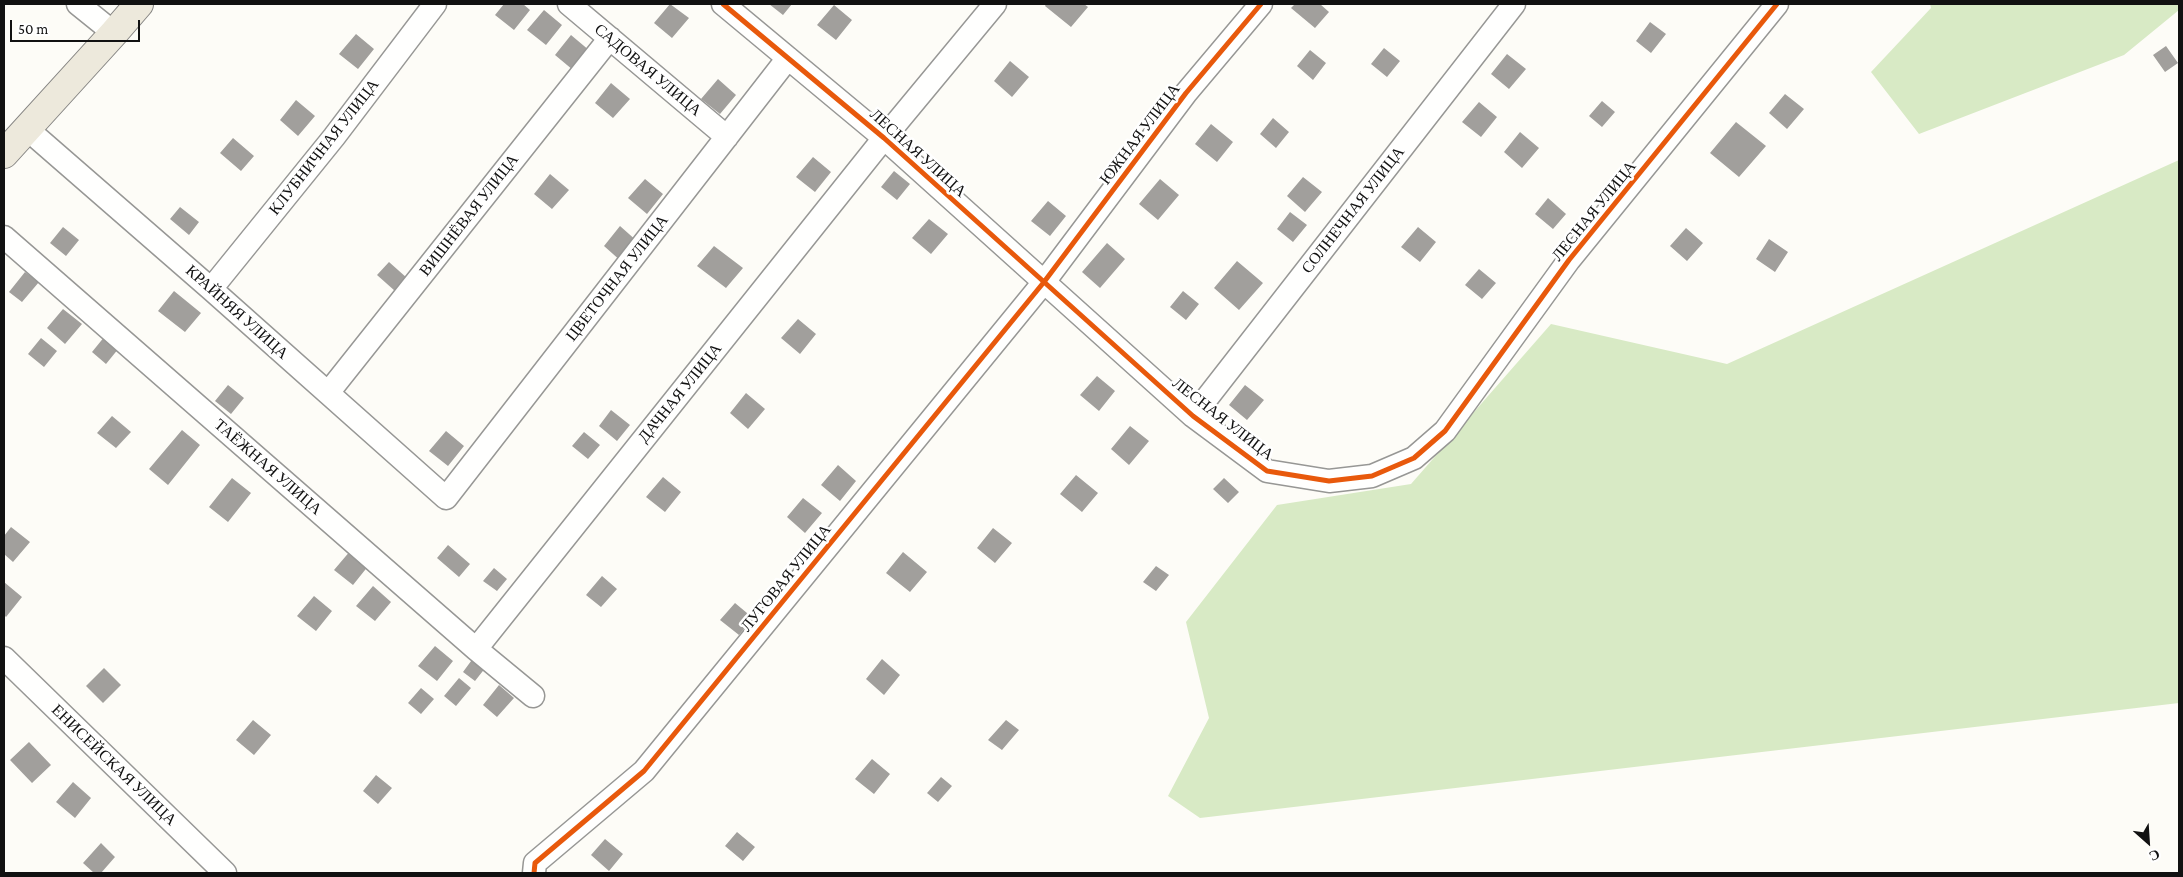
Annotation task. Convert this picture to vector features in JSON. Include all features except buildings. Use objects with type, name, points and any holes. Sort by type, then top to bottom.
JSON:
[{"type":"main road","points":[[4,154],[114,34],[138,4]]},
{"type":"street","points":[[78,4],[114,34]]},
{"type":"street","name":"КЛУБНИЧНАЯ УЛИЦА","points":[[212,289],[334,137],[435,4]]},
{"type":"street","name":"САДОВАЯ УЛИЦА","points":[[569,4],[727,137]]},
{"type":"street","name":"ДАЧНАЯ УЛИЦА","points":[[476,649],[884,138],[995,4]]},
{"type":"street","name":"ЮЖНАЯ УЛИЦА","points":[[1044,282],[1186,92],[1261,4]]},
{"type":"street","name":"СОЛНЕЧНАЯ УЛИЦА","points":[[1193,416],[1514,4]]},
{"type":"street","name":"ЛЕСНАЯ УЛИЦА","points":[[729,6],[884,138],[1193,416],[1268,471],[1329,480],[1372,476],[1414,458],[1445,431],[1569,260],[1777,4]]},
{"type":"street","name":"ВИШНЁВАЯ УЛИЦА","points":[[328,393],[610,38]]},
{"type":"street","name":"ЦВЕТОЧНАЯ УЛИЦА","points":[[446,498],[788,58]]},
{"type":"street","name":"КРАЙНЯЯ УЛИЦА","points":[[26,128],[212,289],[446,498]]},
{"type":"street","name":"ТАЁЖНАЯ УЛИЦА","points":[[4,236],[476,649],[533,696]]},
{"type":"street","name":"ЛУГОВАЯ УЛИЦА","points":[[534,873],[535,863],[644,771],[1044,282]]},
{"type":"street","name":"ЕНИСЕЙСКАЯ УЛИЦА","points":[[4,658],[225,873]]},
{"type":"green space","points":[[1930,4],[2179,4],[2179,10],[2124,55],[1919,134],[1871,72],[1931,8]]},
{"type":"green space","points":[[2179,160],[2179,703],[1200,818],[1168,796],[1209,718],[1186,622],[1277,505],[1411,484],[1551,324],[1727,364]]},
{"type":"cycle path","points":[[723,4],[884,138],[1193,416],[1267,471],[1329,481],[1372,476],[1414,458],[1445,431],[1569,260],[1777,4]]},
{"type":"cycle path","points":[[534,873],[535,863],[644,771],[1044,282],[1186,93],[1261,4]]}]
